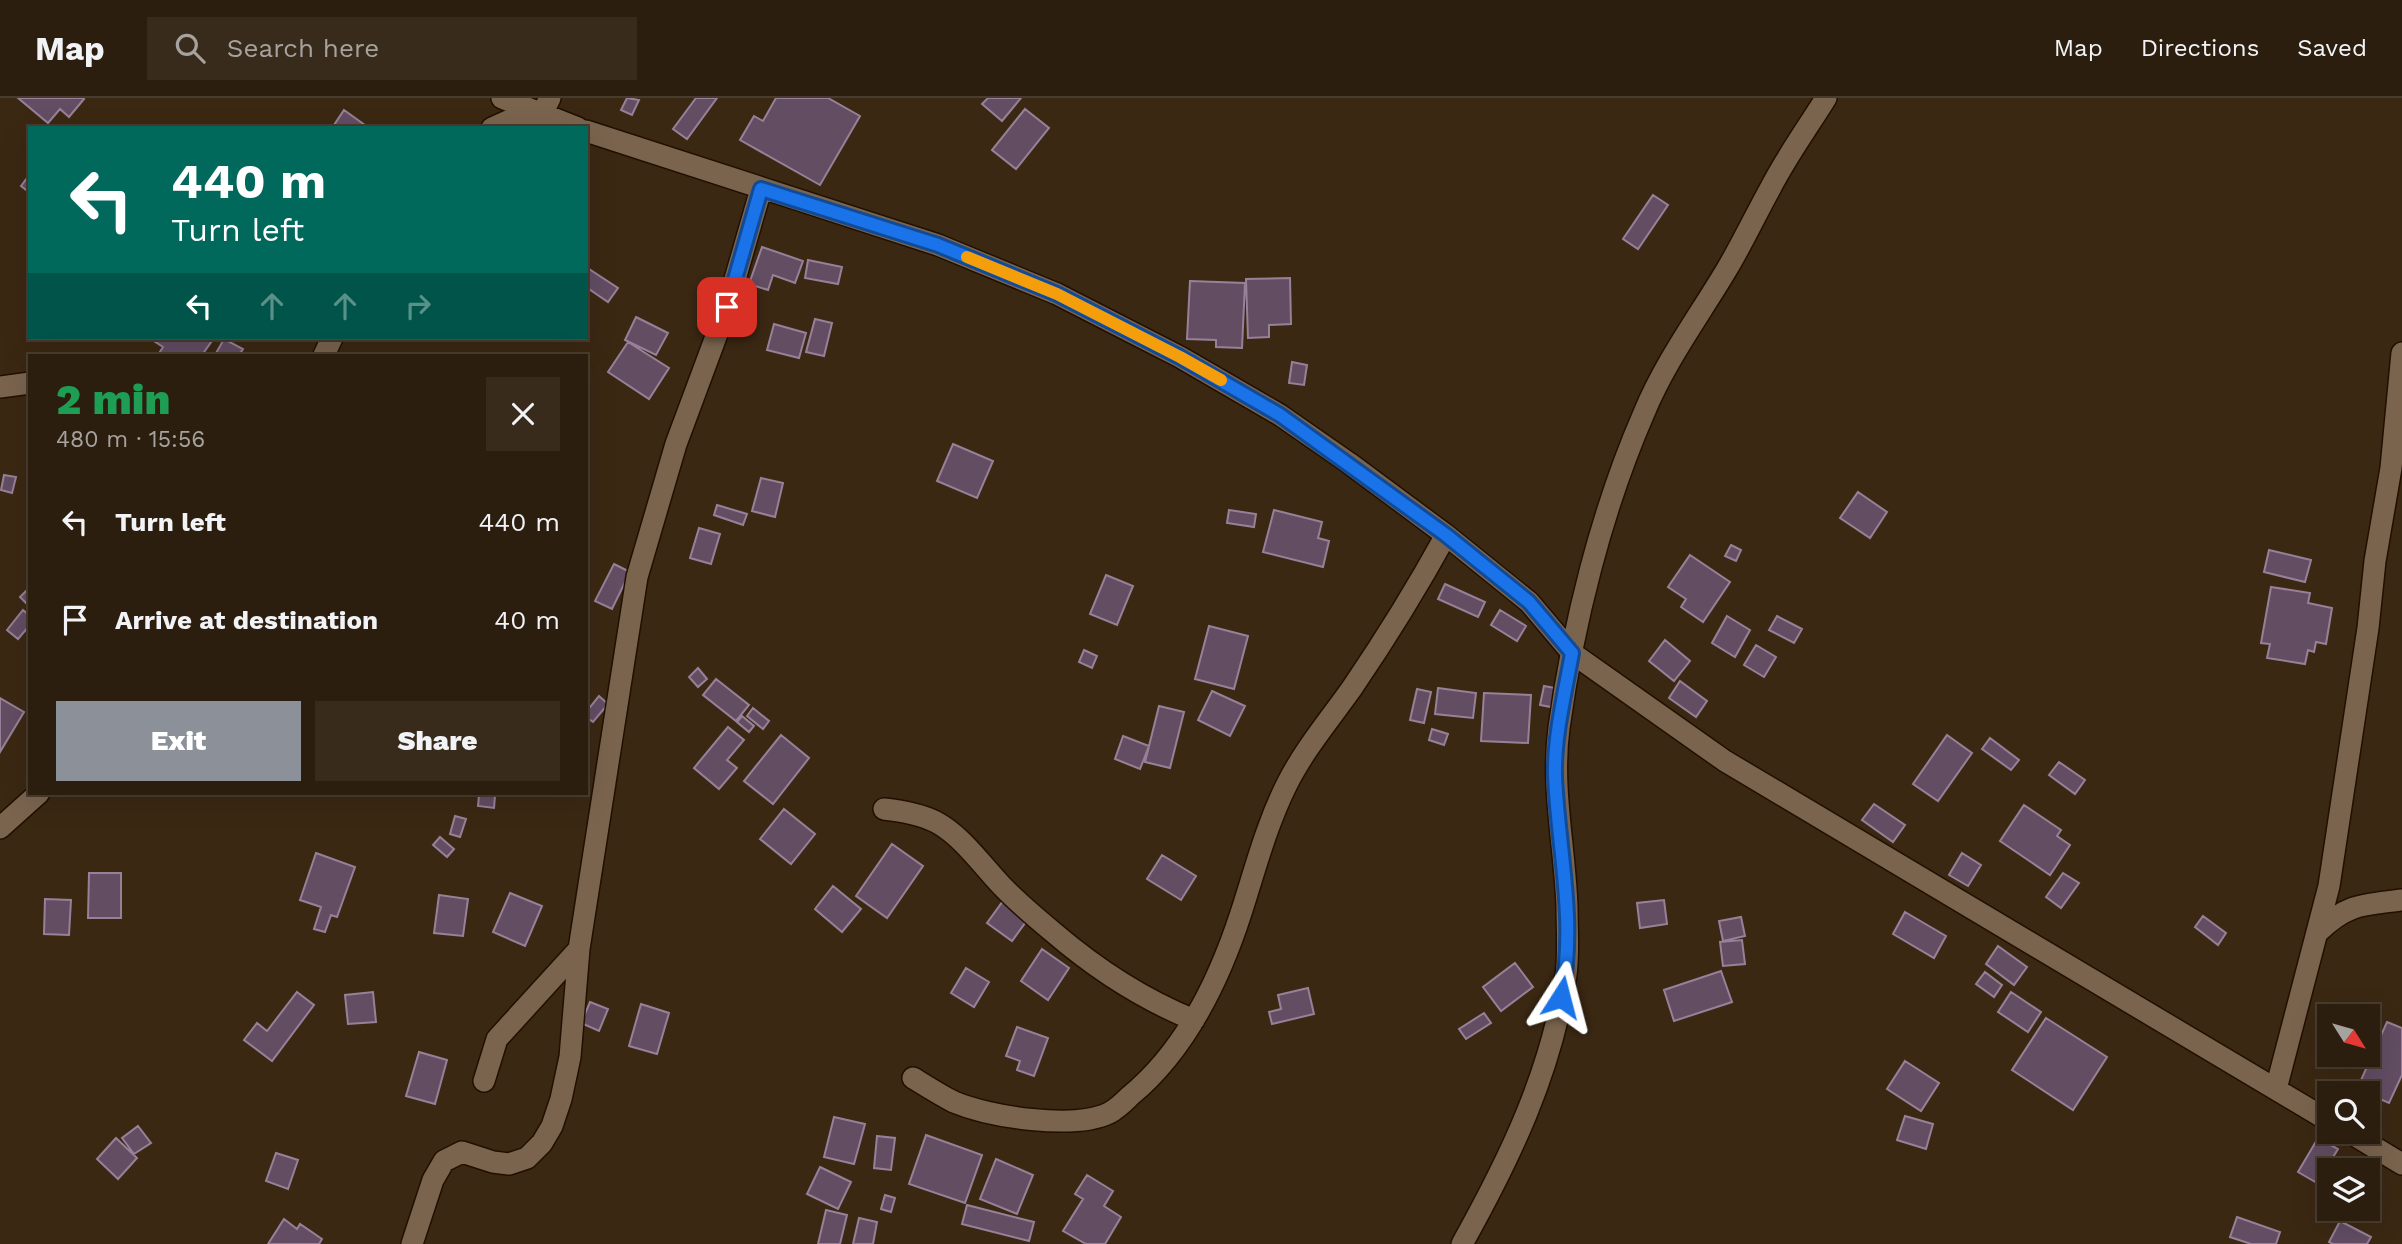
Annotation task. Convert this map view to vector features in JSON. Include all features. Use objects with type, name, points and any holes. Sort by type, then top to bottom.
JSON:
[{"type":"street","points":[[502,98],[546,106],[575,126]]},
{"type":"street","points":[[1462,1244],[1495,1185],[1528,1116],[1550,1045],[1566,973],[1567,907],[1555,775],[1559,730],[1572,653],[1597,550],[1619,476],[1645,409],[1729,266],[1772,184],[1826,98]]},
{"type":"street","points":[[497,126],[546,106]]},
{"type":"street","points":[[588,132],[938,245],[1057,294],[1180,357],[1280,415],[1446,535],[1529,602],[1572,653],[1725,761],[2317,1114]]},
{"type":"street","points":[[412,1244],[433,1180],[444,1161],[462,1152],[509,1164],[527,1158],[542,1143],[552,1126],[561,1099],[570,1057],[579,949],[637,577],[676,444],[727,307],[761,189]]},
{"type":"street","points":[[2276,1089],[2329,886],[2368,628],[2375,561],[2391,468],[2402,353]]},
{"type":"street","points":[[0,387],[28,383]]},
{"type":"street","points":[[913,1078],[955,1102],[1016,1117],[1055,1121],[1087,1120],[1111,1112],[1139,1089],[1171,1055],[1208,995],[1288,781],[1397,622],[1446,535]]},
{"type":"street","points":[[0,828],[37,795]]},
{"type":"street","points":[[884,809],[906,811],[934,821],[950,831],[1003,888],[1054,934],[1145,998],[1194,1020]]},
{"type":"street","points":[[2329,886],[2342,896],[2365,905]]},
{"type":"street","points":[[2318,932],[2335,916],[2348,909],[2402,900]]},
{"type":"street","points":[[484,1081],[496,1039],[579,949]]},
{"type":"street","points":[[2369,1144],[2402,1164]]},
{"type":"building","points":[[18,98],[84,99],[69,117],[60,109],[48,123]]},
{"type":"building","points":[[627,98],[639,100],[632,115],[621,110]]},
{"type":"building","points":[[696,98],[717,98],[687,139],[673,129]]},
{"type":"building","points":[[776,98],[828,98],[860,116],[820,185],[740,140],[754,116],[763,121]]},
{"type":"building","points":[[988,98],[1021,98],[1002,121],[982,104]]},
{"type":"building","points":[[1025,109],[1049,128],[1016,169],[992,150]]},
{"type":"building","points":[[344,110],[366,126],[333,126]]},
{"type":"building","points":[[28,177],[28,191],[21,186]]},
{"type":"building","points":[[1653,195],[1668,205],[1638,249],[1623,239]]},
{"type":"building","points":[[762,247],[803,261],[795,283],[773,275],[768,290],[749,284]]},
{"type":"building","points":[[808,260],[842,267],[838,284],[805,278]]},
{"type":"building","points":[[588,268],[618,288],[608,302],[588,288]]},
{"type":"building","points":[[1290,278],[1291,324],[1269,325],[1269,337],[1248,338],[1246,279]]},
{"type":"building","points":[[1190,281],[1245,283],[1242,348],[1216,347],[1216,340],[1187,339]]},
{"type":"building","points":[[636,317],[668,333],[656,355],[625,340]]},
{"type":"building","points":[[815,319],[832,323],[824,356],[806,352]]},
{"type":"building","points":[[774,324],[806,333],[799,358],[767,350]]},
{"type":"building","points":[[213,340],[203,354],[159,354],[163,347],[154,341]]},
{"type":"building","points":[[223,340],[243,349],[240,354],[216,354]]},
{"type":"building","points":[[628,342],[669,368],[649,399],[608,372]]},
{"type":"building","points":[[1292,362],[1307,365],[1304,385],[1289,383]]},
{"type":"building","points":[[953,444],[993,461],[977,498],[937,481]]},
{"type":"building","points":[[4,475],[16,477],[12,493],[1,490]]},
{"type":"building","points":[[761,478],[783,483],[775,517],[752,511]]},
{"type":"building","points":[[1858,492],[1887,512],[1870,538],[1840,518]]},
{"type":"building","points":[[717,505],[747,514],[743,525],[714,515]]},
{"type":"building","points":[[1229,510],[1256,514],[1254,527],[1227,523]]},
{"type":"building","points":[[1274,510],[1322,522],[1318,538],[1329,541],[1323,567],[1263,552]]},
{"type":"building","points":[[699,528],[720,534],[711,564],[690,558]]},
{"type":"building","points":[[1731,545],[1741,550],[1736,561],[1725,556]]},
{"type":"building","points":[[2269,550],[2311,560],[2305,582],[2264,572]]},
{"type":"building","points":[[1690,555],[1730,582],[1703,622],[1681,607],[1686,599],[1668,587]]},
{"type":"building","points":[[614,564],[630,572],[612,609],[595,601]]},
{"type":"building","points":[[1106,575],[1133,586],[1117,625],[1090,614]]},
{"type":"building","points":[[1445,584],[1485,602],[1478,617],[1438,599]]},
{"type":"building","points":[[2271,587],[2310,593],[2308,603],[2332,608],[2326,644],[2316,642],[2314,652],[2308,650],[2305,664],[2267,658],[2270,644],[2261,643]]},
{"type":"building","points":[[28,589],[27,604],[20,597]]},
{"type":"building","points":[[23,610],[28,614],[28,627],[18,639],[7,630]]},
{"type":"building","points":[[1500,610],[1526,626],[1517,641],[1491,625]]},
{"type":"building","points":[[1727,616],[1750,630],[1735,657],[1712,643]]},
{"type":"building","points":[[1777,616],[1802,629],[1794,643],[1769,630]]},
{"type":"building","points":[[1209,626],[1248,636],[1234,689],[1195,679]]},
{"type":"building","points":[[1665,640],[1690,661],[1674,681],[1649,661]]},
{"type":"building","points":[[1756,645],[1776,657],[1764,677],[1744,665]]},
{"type":"building","points":[[1084,650],[1097,656],[1092,668],[1079,662]]},
{"type":"building","points":[[698,668],[707,679],[698,687],[689,677]]},
{"type":"building","points":[[716,679],[749,705],[736,721],[703,695]]},
{"type":"building","points":[[1680,681],[1707,701],[1696,717],[1669,698]]},
{"type":"building","points":[[1544,686],[1555,688],[1551,707],[1540,705]]},
{"type":"building","points":[[1438,688],[1476,693],[1473,718],[1435,714]]},
{"type":"building","points":[[1417,689],[1431,692],[1424,723],[1410,720]]},
{"type":"building","points":[[1212,691],[1245,706],[1230,736],[1198,720]]},
{"type":"building","points":[[1484,693],[1531,695],[1528,743],[1481,741]]},
{"type":"building","points":[[599,696],[608,704],[593,722],[588,718],[588,710]]},
{"type":"building","points":[[0,698],[24,712],[0,752]]},
{"type":"building","points":[[1159,706],[1184,712],[1170,768],[1145,762]]},
{"type":"building","points":[[753,708],[769,721],[763,729],[747,716]]},
{"type":"building","points":[[742,716],[754,726],[749,732],[737,722]]},
{"type":"building","points":[[728,727],[744,740],[727,760],[737,768],[719,789],[694,768]]},
{"type":"building","points":[[1432,729],[1448,734],[1444,745],[1429,740]]},
{"type":"building","points":[[781,735],[809,758],[773,804],[744,781]]},
{"type":"building","points":[[1947,735],[1972,753],[1938,801],[1913,784]]},
{"type":"building","points":[[1123,736],[1149,746],[1140,769],[1115,759]]},
{"type":"building","points":[[1990,738],[2019,760],[2011,770],[1982,749]]},
{"type":"building","points":[[2059,762],[2085,780],[2075,794],[2049,775]]},
{"type":"building","points":[[479,795],[495,796],[494,808],[478,806]]},
{"type":"building","points":[[1874,804],[1905,825],[1893,842],[1862,820]]},
{"type":"building","points":[[2024,805],[2061,830],[2057,836],[2070,845],[2050,875],[2000,841]]},
{"type":"building","points":[[784,809],[815,834],[791,864],[760,839]]},
{"type":"building","points":[[455,816],[466,819],[460,837],[450,834]]},
{"type":"building","points":[[440,837],[454,849],[447,857],[433,845]]},
{"type":"building","points":[[892,844],[923,866],[887,918],[856,896]]},
{"type":"building","points":[[316,853],[355,867],[337,917],[331,915],[325,932],[314,929],[321,907],[300,900]]},
{"type":"building","points":[[1962,853],[1981,865],[1968,886],[1949,875]]},
{"type":"building","points":[[1162,855],[1196,876],[1181,900],[1147,879]]},
{"type":"building","points":[[89,873],[121,873],[121,918],[88,918]]},
{"type":"building","points":[[2063,873],[2079,883],[2061,908],[2046,897]]},
{"type":"building","points":[[833,886],[861,909],[842,932],[815,909]]},
{"type":"building","points":[[510,893],[542,906],[525,946],[493,932]]},
{"type":"building","points":[[439,895],[468,899],[463,936],[434,933]]},
{"type":"building","points":[[45,899],[71,900],[69,935],[44,934]]},
{"type":"building","points":[[1664,900],[1667,924],[1640,928],[1637,903]]},
{"type":"building","points":[[1003,901],[1028,919],[1012,941],[987,923]]},
{"type":"building","points":[[1905,912],[1946,936],[1934,958],[1893,934]]},
{"type":"building","points":[[2203,916],[2226,933],[2218,945],[2195,927]]},
{"type":"building","points":[[1741,917],[1745,936],[1723,941],[1719,921]]},
{"type":"building","points":[[1742,940],[1745,964],[1723,966],[1720,942]]},
{"type":"building","points":[[1998,946],[2027,967],[2014,985],[1986,964]]},
{"type":"building","points":[[1042,949],[1069,968],[1048,1000],[1021,981]]},
{"type":"building","points":[[1515,963],[1533,987],[1501,1011],[1483,987]]},
{"type":"building","points":[[966,968],[989,982],[974,1007],[951,993]]},
{"type":"building","points":[[1721,971],[1732,1002],[1674,1021],[1664,990]]},
{"type":"building","points":[[1985,972],[2002,985],[1994,997],[1976,984]]},
{"type":"building","points":[[1308,988],[1314,1014],[1272,1024],[1269,1012],[1281,1009],[1278,995]]},
{"type":"building","points":[[297,992],[314,1005],[272,1061],[244,1040],[257,1023],[267,1031]]},
{"type":"building","points":[[373,992],[376,1022],[348,1024],[345,995]]},
{"type":"building","points":[[2011,992],[2041,1012],[2028,1032],[1998,1012]]},
{"type":"building","points":[[590,1002],[608,1009],[599,1031],[581,1023]]},
{"type":"building","points":[[641,1004],[669,1013],[657,1054],[629,1046]]},
{"type":"building","points":[[1484,1013],[1491,1023],[1466,1039],[1459,1029]]},
{"type":"building","points":[[2046,1018],[2107,1057],[2073,1110],[2012,1070]]},
{"type":"building","points":[[2387,1022],[2402,1028],[2402,1075],[2389,1103],[2380,1099],[2380,1081],[2361,1081],[2366,1068],[2380,1068],[2380,1038]]},
{"type":"building","points":[[1017,1027],[1048,1038],[1034,1076],[1017,1070],[1020,1061],[1006,1056]]},
{"type":"building","points":[[419,1052],[447,1060],[435,1104],[406,1096]]},
{"type":"building","points":[[1905,1061],[1939,1083],[1921,1111],[1887,1089]]},
{"type":"building","points":[[1905,1116],[1933,1124],[1926,1149],[1897,1140]]},
{"type":"building","points":[[834,1117],[865,1124],[854,1164],[824,1157]]},
{"type":"building","points":[[138,1126],[151,1143],[134,1154],[122,1138]]},
{"type":"building","points":[[926,1135],[982,1155],[965,1203],[909,1184]]},
{"type":"building","points":[[877,1136],[895,1138],[891,1170],[874,1168]]},
{"type":"building","points":[[116,1138],[137,1158],[118,1179],[97,1159]]},
{"type":"building","points":[[2317,1140],[2317,1144],[2329,1144],[2338,1149],[2332,1158],[2317,1158],[2317,1183],[2298,1172]]},
{"type":"building","points":[[276,1153],[298,1160],[288,1189],[266,1181]]},
{"type":"building","points":[[996,1159],[1033,1175],[1017,1214],[980,1199]]},
{"type":"building","points":[[820,1167],[851,1182],[838,1209],[807,1194]]},
{"type":"building","points":[[1087,1175],[1113,1191],[1104,1206],[1121,1217],[1105,1244],[1086,1244],[1063,1231],[1083,1199],[1075,1194]]},
{"type":"building","points":[[885,1195],[895,1198],[891,1212],[881,1209]]},
{"type":"building","points":[[967,1205],[1034,1222],[1029,1241],[962,1224]]},
{"type":"building","points":[[826,1210],[847,1215],[840,1244],[818,1244]]},
{"type":"building","points":[[2237,1217],[2280,1232],[2276,1244],[2251,1244],[2230,1237]]},
{"type":"building","points":[[859,1218],[877,1222],[873,1244],[853,1244]]},
{"type":"building","points":[[284,1219],[297,1229],[300,1224],[322,1239],[319,1244],[268,1244]]},
{"type":"building","points":[[2340,1221],[2371,1237],[2367,1244],[2329,1242]]},
{"type":"slow traffic","points":[[967,257],[1057,294],[1221,380]]},
{"type":"route","points":[[727,307],[761,189],[938,245],[1057,294],[1180,357],[1280,415],[1446,535],[1529,602],[1572,653],[1559,730],[1555,775],[1567,907],[1566,973],[1561,997]]}]
